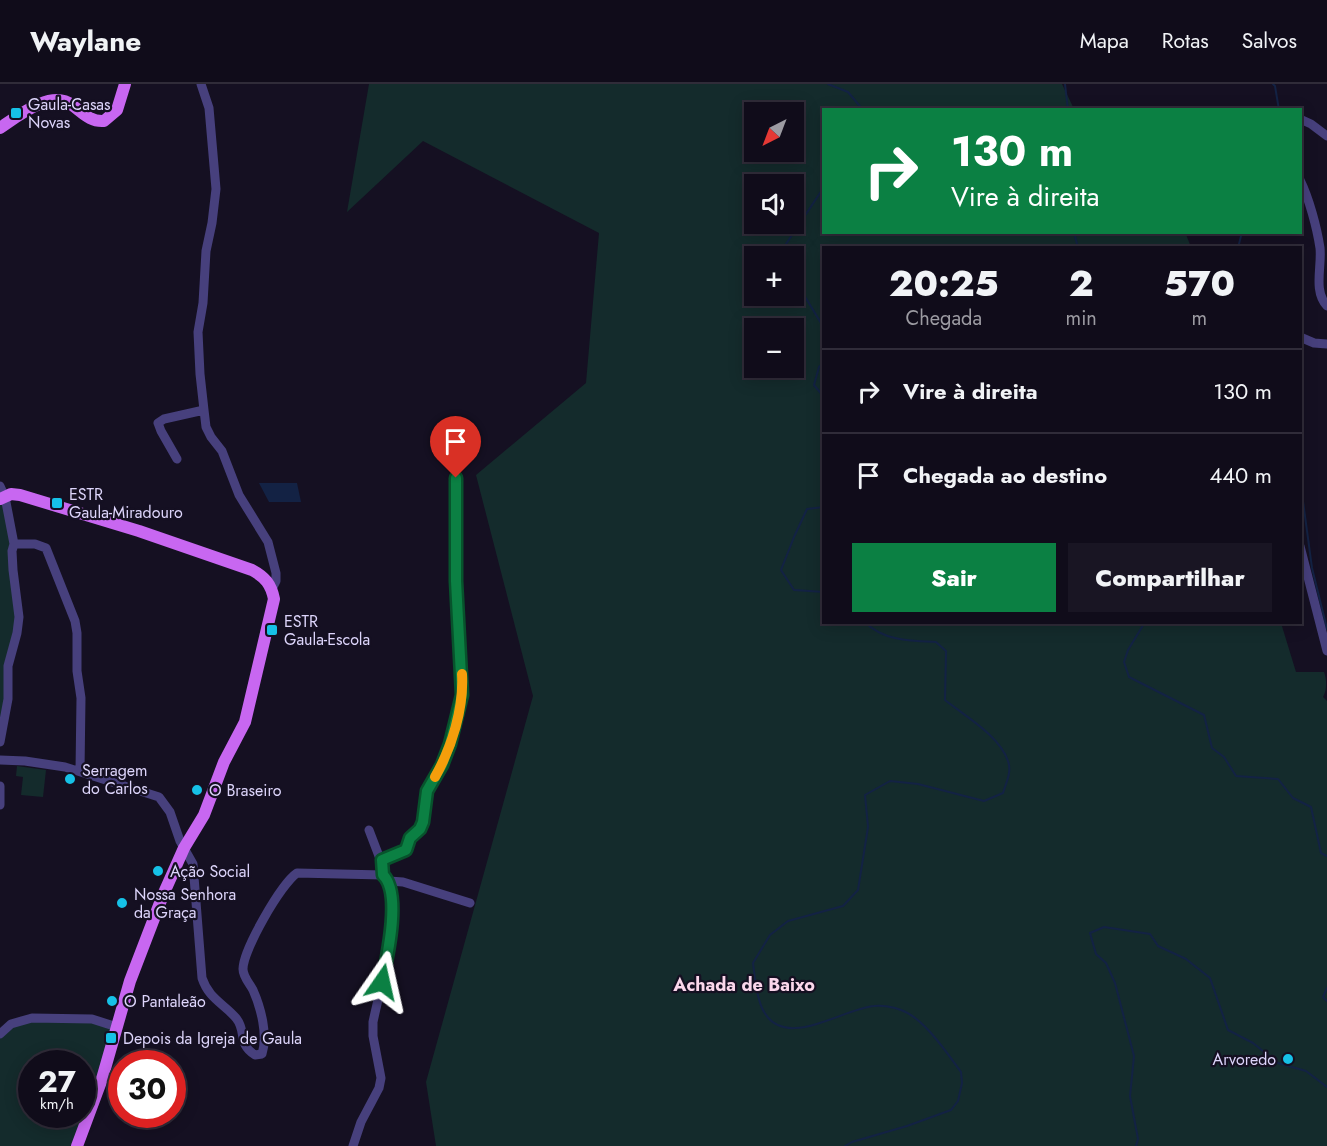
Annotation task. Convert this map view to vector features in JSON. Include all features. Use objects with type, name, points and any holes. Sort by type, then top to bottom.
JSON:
[{"type":"main road","points":[[0,128],[37,106],[57,99],[67,102],[90,119],[104,121],[117,110],[125,84]]},
{"type":"main road","points":[[2,494],[20,495],[139,531],[231,563],[260,574],[272,590],[273,608],[244,722],[224,762],[204,815],[173,869],[130,981],[102,1079],[77,1146]]},
{"type":"street","points":[[201,84],[208,108],[216,189],[207,242],[203,303],[198,332],[206,426],[224,456],[239,495],[268,542],[276,573],[276,581],[272,590]]},
{"type":"street","points":[[1302,120],[1327,136]]},
{"type":"street","points":[[1302,185],[1320,246],[1320,294],[1327,306]]},
{"type":"street","points":[[1302,338],[1314,343],[1327,344]]},
{"type":"street","points":[[177,459],[158,423],[164,419],[204,410]]},
{"type":"street","points":[[382,860],[406,850],[410,838],[420,829],[427,791],[442,765],[450,744],[462,695],[456,581],[456,478]]},
{"type":"street","points":[[0,742],[8,699],[8,666],[19,626],[13,570],[14,543],[2,494]]},
{"type":"street","points":[[14,543],[35,543],[46,548],[75,621],[77,671],[81,698],[80,771]]},
{"type":"street","points":[[1302,554],[1327,651]]},
{"type":"street","points":[[0,760],[52,765],[80,771],[159,797],[170,812],[178,836],[193,864],[202,978],[207,991],[236,1018],[243,1043],[255,1055],[262,1054],[264,1048],[260,1009],[253,990],[244,976],[243,969],[248,952],[265,917],[284,886],[297,873],[386,878],[470,903]]},
{"type":"street","points":[[0,786],[0,805]]},
{"type":"street","points":[[354,1146],[361,1122],[379,1088],[381,1078],[373,1036],[373,1022],[389,943],[392,894],[382,860],[369,830]]},
{"type":"street","points":[[0,1034],[11,1024],[32,1018],[92,1019],[117,1027]]},
{"type":"green space","points":[[369,84],[1062,84],[1074,108],[822,108],[822,234],[1186,234],[1191,246],[822,246],[822,624],[1281,624],[1296,672],[1324,672],[1326,682],[1323,697],[1327,701],[1327,1146],[436,1146],[426,1082],[533,696],[476,475],[586,383],[599,233],[423,141],[347,212]]},
{"type":"green space","points":[[0,488],[5,497],[19,617],[0,739]]},
{"type":"green space","points":[[17,766],[46,770],[43,797],[21,795],[23,777],[16,776]]},
{"type":"green space","points":[[92,1019],[117,1027],[96,1086],[96,1050],[18,1050],[18,1128],[81,1128],[75,1146],[0,1146],[0,1034],[17,1021]]},
{"type":"water","points":[[259,483],[297,483],[301,502],[269,502]]},
{"type":"waterway","points":[[828,84],[848,92],[861,108]]},
{"type":"waterway","points":[[1065,84],[1068,108]]},
{"type":"waterway","points":[[1273,84],[1279,108]]},
{"type":"waterway","points":[[785,246],[822,190]]},
{"type":"waterway","points":[[1076,234],[1078,246]]},
{"type":"waterway","points":[[1238,246],[1242,234]]},
{"type":"waterway","points":[[804,295],[822,325]]},
{"type":"waterway","points":[[822,364],[814,385],[822,395]]},
{"type":"waterway","points":[[1302,494],[1312,568],[1327,629]]},
{"type":"waterway","points":[[822,507],[807,509],[781,570],[794,590],[822,592]]},
{"type":"waterway","points":[[845,1146],[951,1110],[958,1101],[962,1083],[961,1072],[942,1046],[918,1020],[895,1008],[874,1006],[798,1028],[783,1027],[771,1021],[760,1003],[753,963],[770,935],[788,921],[843,906],[858,890],[868,827],[865,795],[890,781],[918,784],[984,801],[1003,793],[1009,769],[1008,761],[998,743],[945,700],[946,651],[936,642],[889,636],[867,624]]},
{"type":"waterway","points":[[1144,624],[1128,650],[1124,662],[1129,677],[1204,715],[1212,748],[1224,757],[1236,776],[1278,779],[1293,798],[1311,807],[1321,853],[1327,856]]},
{"type":"waterway","points":[[1136,1146],[1138,1139],[1130,1096],[1134,1056],[1115,983],[1106,963],[1096,954],[1090,933],[1104,927],[1150,934],[1158,946],[1186,959],[1210,978],[1228,1030],[1253,1043],[1278,1063],[1306,1071],[1327,1087]]},
{"type":"waterway","points":[[1327,988],[1323,997],[1327,1001]]},
{"type":"slow traffic","points":[[435,777],[450,744],[462,695],[462,674]]},
{"type":"place","name":"Gaula-Casas Novas","points":[[16,113]]},
{"type":"place","name":"ESTR Gaula-Miradouro","points":[[57,503]]},
{"type":"place","name":"ESTR Gaula-Escola","points":[[272,630]]},
{"type":"place","name":"Serragem do Carlos","points":[[70,779]]},
{"type":"place","name":"O Braseiro","points":[[197,790]]},
{"type":"place","name":"Ação Social","points":[[158,871]]},
{"type":"place","name":"Nossa Senhora da Graça","points":[[122,903]]},
{"type":"place","name":"O Pantaleão","points":[[112,1001]]},
{"type":"place","name":"Depois da Igreja de Gaula","points":[[111,1038]]},
{"type":"place","name":"Arvoredo","points":[[1288,1059]]},
{"type":"district","name":"Achada de Baixo","points":[[744,985]]},
{"type":"route","points":[[382,982],[389,943],[392,894],[389,881],[383,875],[382,860],[403,853],[411,836],[420,829],[426,812],[427,791],[442,765],[450,744],[462,695],[456,581],[456,478]]}]
